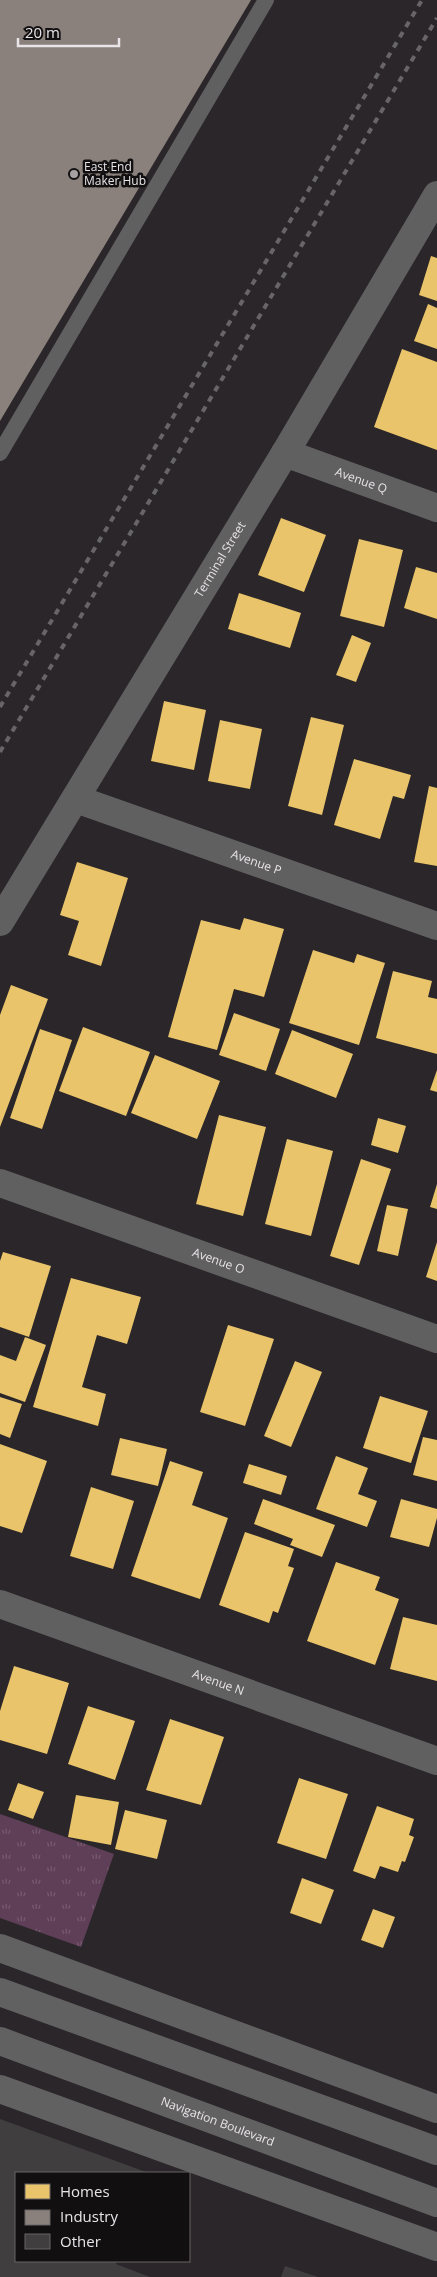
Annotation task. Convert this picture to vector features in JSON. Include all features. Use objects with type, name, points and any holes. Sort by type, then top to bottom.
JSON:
[{"type":"main road","points":[[0,1948],[437,2110]]},
{"type":"main road","points":[[0,1992],[437,2151]]},
{"type":"main road","name":"Navigation Boulevard","points":[[0,2040],[437,2203]]},
{"type":"main road","points":[[0,2089],[437,2247]]},
{"type":"street","name":"Terminal Street","points":[[0,922],[285,453],[437,195]]},
{"type":"street","name":"Avenue Q","points":[[285,453],[437,508]]},
{"type":"street","name":"Avenue P","points":[[76,799],[437,926]]},
{"type":"street","name":"Avenue O","points":[[0,1183],[437,1339]]},
{"type":"street","name":"Avenue N","points":[[0,1604],[437,1761]]},
{"type":"lane","points":[[0,453],[266,0]]},
{"type":"green space","points":[[0,1814],[114,1854],[81,1947],[0,1918]]},
{"type":"building: Homes","points":[[431,256],[437,258],[437,301],[419,295]]},
{"type":"building: Homes","points":[[428,304],[437,308],[437,349],[414,341]]},
{"type":"building: Homes","points":[[402,349],[437,362],[437,450],[374,427]]},
{"type":"building: Homes","points":[[281,518],[326,535],[304,592],[258,575]]},
{"type":"building: Homes","points":[[359,539],[403,550],[384,627],[340,616]]},
{"type":"building: Homes","points":[[416,567],[437,573],[437,619],[404,608]]},
{"type":"building: Homes","points":[[239,593],[301,613],[290,648],[228,629]]},
{"type":"building: Homes","points":[[352,635],[371,643],[356,682],[336,675]]},
{"type":"building: Homes","points":[[164,701],[206,710],[194,770],[151,761]]},
{"type":"building: Homes","points":[[311,717],[344,725],[322,815],[288,806]]},
{"type":"building: Homes","points":[[220,720],[262,729],[250,789],[208,781]]},
{"type":"building: Homes","points":[[354,759],[411,775],[404,799],[393,796],[380,839],[334,825]]},
{"type":"building: Homes","points":[[429,786],[437,788],[437,866],[414,862]]},
{"type":"building: Homes","points":[[77,862],[128,878],[101,966],[68,955],[79,921],[60,915]]},
{"type":"building: Homes","points":[[244,918],[284,929],[264,997],[234,989],[217,1050],[168,1037],[201,920],[240,930]]},
{"type":"building: Homes","points":[[313,950],[354,963],[357,954],[385,963],[359,1045],[289,1023]]},
{"type":"building: Homes","points":[[393,971],[432,981],[428,997],[437,999],[437,1054],[376,1038]]},
{"type":"building: Homes","points":[[11,985],[48,999],[0,1127],[0,1015]]},
{"type":"building: Homes","points":[[234,1013],[280,1029],[266,1071],[219,1055]]},
{"type":"building: Homes","points":[[83,1027],[150,1052],[126,1116],[59,1091]]},
{"type":"building: Homes","points":[[40,1029],[72,1040],[42,1129],[10,1118]]},
{"type":"building: Homes","points":[[292,1030],[353,1054],[336,1098],[275,1074]]},
{"type":"building: Homes","points":[[155,1055],[220,1081],[197,1139],[131,1113]]},
{"type":"building: Homes","points":[[437,1070],[437,1092],[430,1090]]},
{"type":"building: Homes","points":[[219,1115],[266,1127],[243,1216],[196,1204]]},
{"type":"building: Homes","points":[[378,1118],[406,1126],[398,1153],[371,1145]]},
{"type":"building: Homes","points":[[287,1139],[333,1151],[311,1236],[265,1224]]},
{"type":"building: Homes","points":[[361,1159],[391,1169],[359,1265],[330,1256]]},
{"type":"building: Homes","points":[[437,1184],[437,1209],[430,1207]]},
{"type":"building: Homes","points":[[387,1205],[408,1209],[398,1256],[377,1251]]},
{"type":"building: Homes","points":[[437,1242],[437,1281],[426,1277]]},
{"type":"building: Homes","points":[[3,1252],[51,1266],[29,1337],[0,1327],[0,1261]]},
{"type":"building: Homes","points":[[71,1278],[141,1297],[127,1344],[97,1335],[82,1387],[106,1394],[98,1426],[33,1407]]},
{"type":"building: Homes","points":[[228,1325],[274,1339],[245,1426],[200,1412]]},
{"type":"building: Homes","points":[[25,1337],[46,1345],[25,1402],[0,1393],[0,1355],[16,1361]]},
{"type":"building: Homes","points":[[295,1361],[322,1372],[291,1447],[264,1436]]},
{"type":"building: Homes","points":[[380,1396],[428,1411],[411,1463],[363,1448]]},
{"type":"building: Homes","points":[[0,1397],[22,1404],[10,1438],[0,1434]]},
{"type":"building: Homes","points":[[423,1437],[437,1440],[437,1481],[413,1475]]},
{"type":"building: Homes","points":[[120,1438],[167,1449],[158,1486],[111,1475]]},
{"type":"building: Homes","points":[[0,1444],[47,1461],[22,1533],[0,1526]]},
{"type":"building: Homes","points":[[336,1456],[368,1468],[358,1494],[377,1501],[367,1527],[316,1509]]},
{"type":"building: Homes","points":[[170,1461],[203,1472],[192,1505],[228,1518],[200,1599],[131,1576]]},
{"type":"building: Homes","points":[[249,1464],[287,1476],[281,1495],[243,1483]]},
{"type":"building: Homes","points":[[91,1487],[134,1501],[113,1569],[70,1556]]},
{"type":"building: Homes","points":[[263,1499],[335,1525],[322,1557],[290,1545],[293,1539],[254,1524]]},
{"type":"building: Homes","points":[[401,1499],[437,1509],[437,1518],[429,1547],[390,1537]]},
{"type":"building: Homes","points":[[245,1532],[294,1549],[288,1566],[294,1568],[278,1613],[273,1611],[269,1623],[219,1605]]},
{"type":"building: Homes","points":[[336,1562],[380,1577],[375,1590],[399,1599],[375,1665],[307,1641]]},
{"type":"building: Homes","points":[[403,1617],[437,1625],[437,1681],[390,1669]]},
{"type":"building: Homes","points":[[14,1666],[69,1683],[47,1754],[0,1740],[0,1711]]},
{"type":"building: Homes","points":[[88,1706],[135,1721],[115,1780],[68,1764]]},
{"type":"building: Homes","points":[[170,1719],[224,1737],[201,1805],[146,1790]]},
{"type":"building: Homes","points":[[299,1778],[348,1794],[326,1859],[277,1843]]},
{"type":"building: Homes","points":[[18,1783],[44,1792],[33,1819],[8,1810]]},
{"type":"building: Homes","points":[[76,1795],[119,1802],[111,1845],[68,1837]]},
{"type":"building: Homes","points":[[377,1806],[414,1819],[409,1835],[414,1837],[405,1862],[402,1861],[398,1872],[380,1866],[375,1879],[353,1871]]},
{"type":"building: Homes","points":[[125,1810],[167,1820],[157,1859],[115,1849]]},
{"type":"building: Homes","points":[[302,1878],[334,1890],[321,1924],[290,1913]]},
{"type":"building: Homes","points":[[373,1909],[395,1917],[383,1948],[361,1940]]},
{"type":"building: Industry","name":"East End Maker Hub","points":[[0,0],[251,0],[0,421]]},
{"type":"building: Other","points":[[0,2119],[146,2172],[15,2172],[15,2262],[117,2262],[116,2264],[150,2277],[0,2277]]},
{"type":"building: Other","points":[[285,2266],[318,2277],[281,2277]]},
{"type":"railway","points":[[0,707],[422,0]]},
{"type":"railway","points":[[0,752],[437,18]]},
{"type":"place","name":"East End Maker Hub","points":[[74,174]]}]
